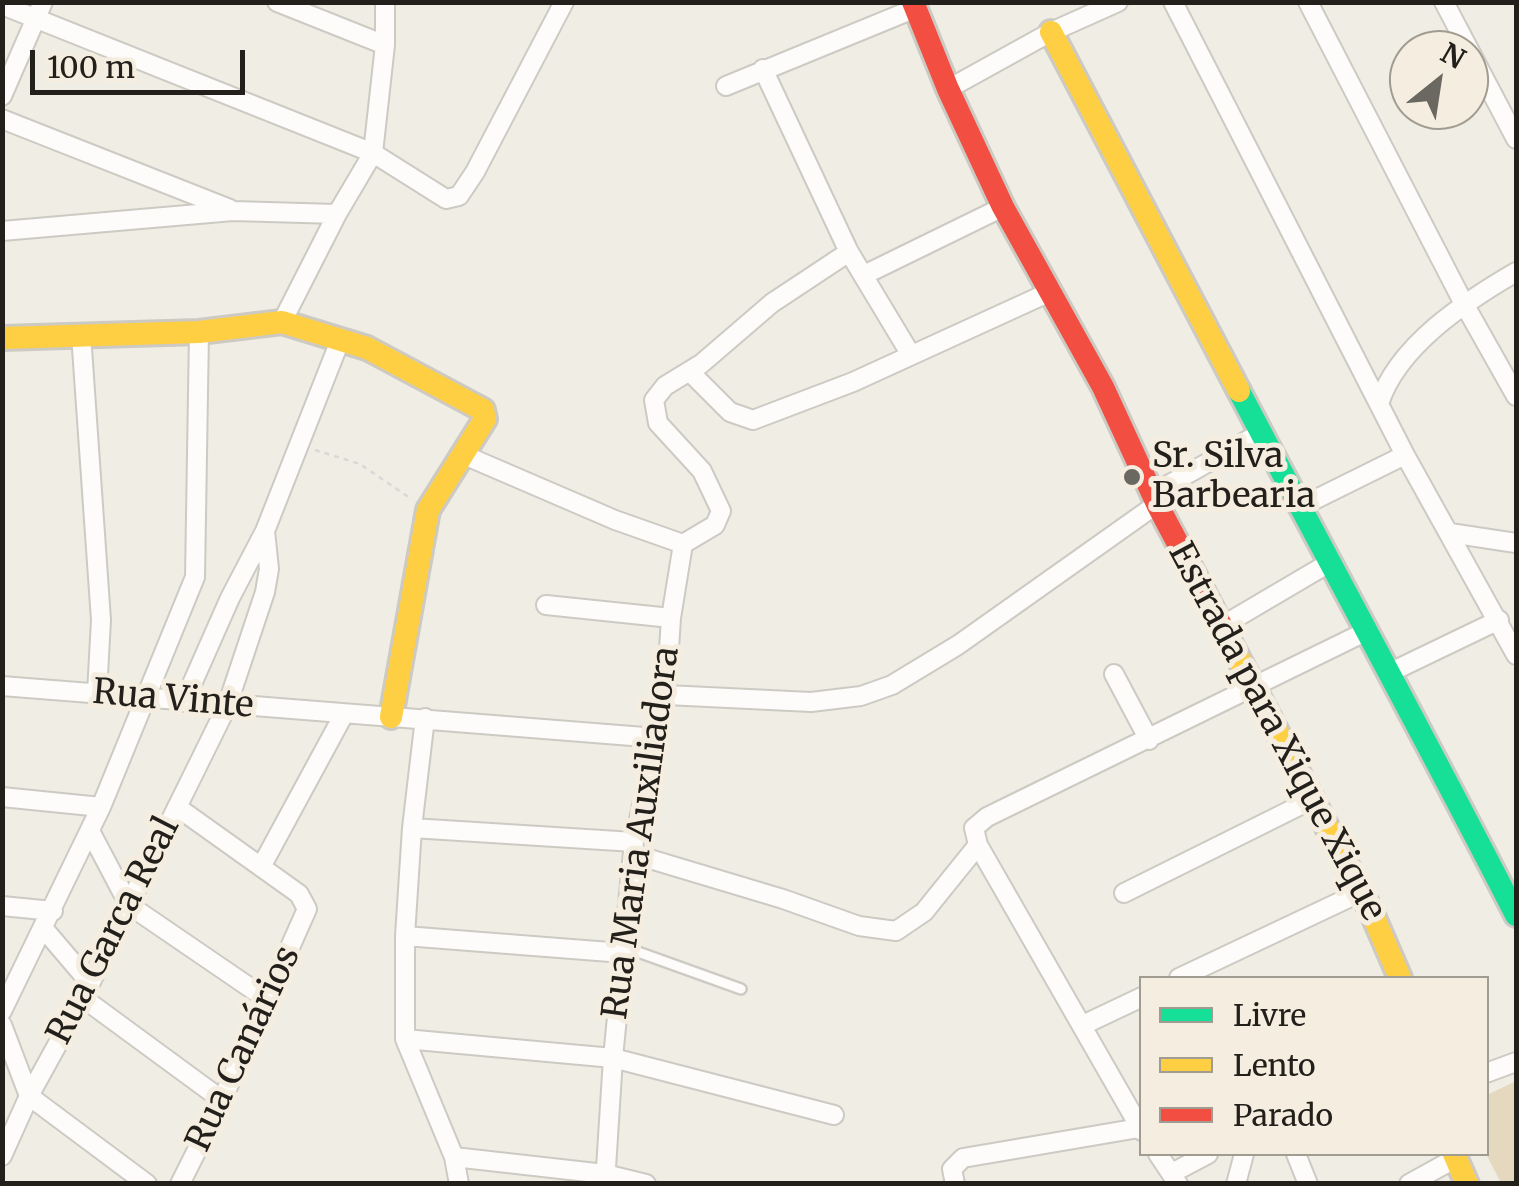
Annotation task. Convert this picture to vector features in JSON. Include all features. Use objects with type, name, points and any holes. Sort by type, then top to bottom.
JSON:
[{"type":"street","points":[[278,2],[384,45]]},
{"type":"street","points":[[282,322],[373,153],[386,2]]},
{"type":"street","points":[[2,5],[40,10],[373,153],[446,199],[459,196],[475,172],[564,2]]},
{"type":"street","points":[[948,89],[1052,32],[1118,2]]},
{"type":"street","points":[[1172,2],[1405,455],[1516,655]]},
{"type":"street","points":[[1308,2],[1516,396]]},
{"type":"street","points":[[1444,2],[1516,138]]},
{"type":"street","points":[[726,86],[915,5]]},
{"type":"street","name":"Estrada para Xique Xique","points":[[915,5],[948,89],[1004,207],[1103,386],[1155,499],[1361,892],[1399,976]]},
{"type":"street","points":[[2,96],[40,10]]},
{"type":"street","points":[[1052,32],[1330,563],[1392,672],[1516,915]]},
{"type":"street","points":[[763,70],[850,252],[911,355]]},
{"type":"street","points":[[2,119],[233,211]]},
{"type":"street","points":[[864,275],[1004,207]]},
{"type":"street","points":[[2,231],[233,211],[337,214]]},
{"type":"street","points":[[464,455],[615,520],[684,544],[716,525],[721,511],[708,480],[658,422],[654,400],[665,386],[690,372],[772,303],[850,252]]},
{"type":"street","points":[[1379,404],[1394,371],[1463,302],[1516,272]]},
{"type":"street","points":[[690,372],[730,412],[753,420],[853,382],[1052,291]]},
{"type":"street","points":[[2,338],[199,332],[282,322],[367,348],[471,402],[486,416],[428,510],[391,717]]},
{"type":"street","points":[[2,1011],[101,808],[195,577],[199,332]]},
{"type":"street","points":[[81,334],[101,620],[96,693]]},
{"type":"street","points":[[184,702],[265,531],[341,338]]},
{"type":"street","points":[[666,695],[811,702],[861,696],[892,685],[958,646],[1155,499],[1262,432]]},
{"type":"street","points":[[1302,506],[1405,455]]},
{"type":"street","name":"Rua Garca Real","points":[[2,1156],[227,706],[265,592],[265,531]]},
{"type":"street","points":[[1450,533],[1516,543]]},
{"type":"street","name":"Rua Maria Auxiliadora","points":[[605,1179],[612,1058],[634,848],[666,695],[670,618],[684,544]]},
{"type":"street","points":[[1222,626],[1330,563]]},
{"type":"street","points":[[546,605],[670,618]]},
{"type":"street","points":[[1392,672],[1498,620]]},
{"type":"street","points":[[1139,1127],[978,845],[974,833],[977,823],[1367,631]]},
{"type":"street","points":[[1114,674],[1149,740]]},
{"type":"street","name":"Rua Vinte","points":[[2,686],[657,738]]},
{"type":"street","points":[[178,807],[261,867],[344,714]]},
{"type":"street","points":[[425,718],[405,936],[405,1039],[454,1157],[459,1184]]},
{"type":"street","points":[[2,797],[101,808]]},
{"type":"street","points":[[1124,893],[1313,799]]},
{"type":"street","points":[[412,828],[634,848],[859,926],[896,931],[924,912],[978,845]]},
{"type":"street","points":[[90,831],[129,905],[268,1000]]},
{"type":"street","name":"Rua Canários","points":[[180,1184],[307,914],[304,899],[261,867]]},
{"type":"street","points":[[1183,976],[1361,892]]},
{"type":"street","points":[[2,906],[53,911]]},
{"type":"street","points":[[44,929],[86,991],[222,1100]]},
{"type":"street","points":[[405,936],[623,950]]},
{"type":"street","points":[[1083,1025],[1139,997]]},
{"type":"street","points":[[2,1025],[29,1096],[147,1184]]},
{"type":"street","points":[[405,1039],[612,1058],[834,1115]]},
{"type":"street","points":[[1489,1072],[1516,1062]]},
{"type":"street","points":[[954,1184],[952,1169],[964,1158],[1139,1129]]},
{"type":"street","points":[[1159,1156],[1175,1178],[1205,1156]]},
{"type":"street","points":[[1236,1184],[1243,1156]]},
{"type":"street","points":[[1297,1156],[1308,1184]]},
{"type":"street","points":[[1409,1184],[1455,1156],[1468,1184]]},
{"type":"street","points":[[454,1157],[646,1184]]},
{"type":"lane","points":[[623,950],[741,988]]},
{"type":"path","points":[[298,445],[360,464],[428,510]]},
{"type":"shaded area","points":[[1516,1081],[1516,1183],[1501,1183],[1487,1156],[1489,1094]]},
{"type":"traffic: fast","points":[[1239,391],[1516,915]]},
{"type":"traffic: slow","points":[[1051,32],[1239,391]]},
{"type":"traffic: slow","points":[[2,338],[199,332],[282,322],[367,348],[483,410],[485,419],[428,510],[391,717]]},
{"type":"traffic: slow","points":[[1221,625],[1371,911],[1399,976]]},
{"type":"traffic: slow","points":[[1455,1156],[1467,1184]]},
{"type":"traffic: jam","points":[[913,2],[1003,207],[1103,387],[1157,504],[1221,625]]},
{"type":"place","name":"Sr. Silva Barbearia","points":[[1132,477]]}]
